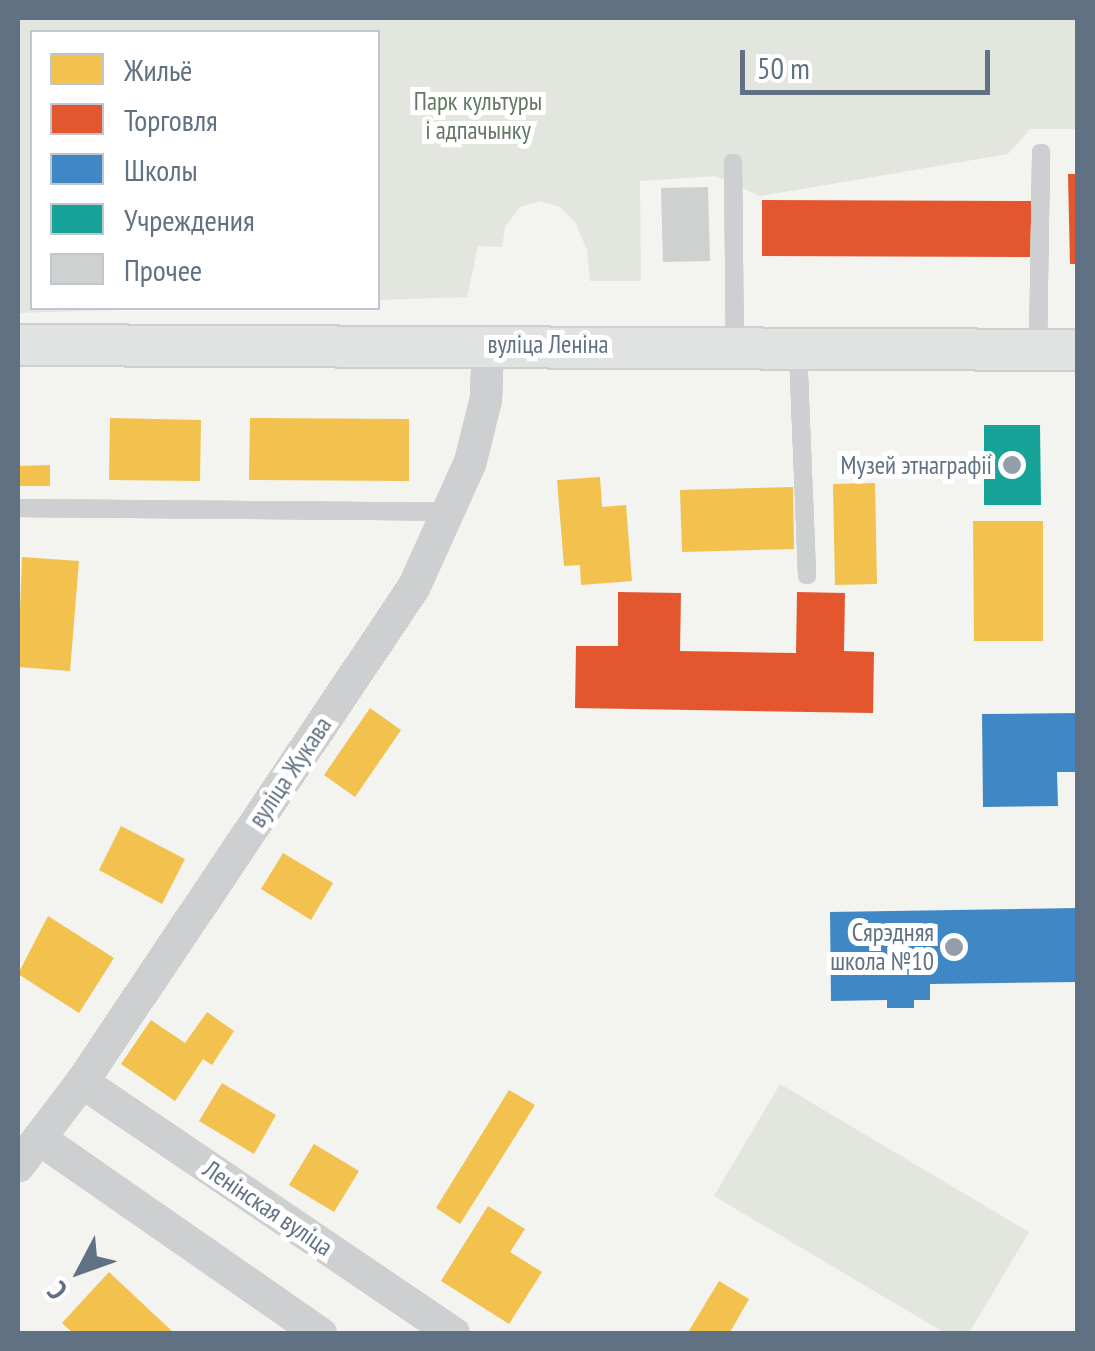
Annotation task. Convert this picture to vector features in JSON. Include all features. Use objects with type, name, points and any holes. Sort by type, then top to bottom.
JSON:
[{"type":"main road","name":"вуліца Леніна","points":[[18,345],[798,344],[1078,350]]},
{"type":"street","name":"вуліца Жукава","points":[[18,1166],[82,1082],[414,587],[453,512],[486,399],[488,344]]},
{"type":"street","name":"Ленінская вуліца","points":[[82,1082],[454,1334]]},
{"type":"street","points":[[40,1138],[321,1334]]},
{"type":"lane","points":[[1038,349],[1041,153]]},
{"type":"lane","points":[[733,163],[735,344]]},
{"type":"lane","points":[[798,344],[807,575]]},
{"type":"lane","points":[[18,508],[453,512]]},
{"type":"green space","name":"Парк культуры і адпачынку","points":[[18,18],[1077,18],[1077,129],[1030,129],[1008,154],[760,196],[716,176],[640,181],[641,281],[590,281],[587,250],[575,222],[560,207],[540,201],[520,207],[505,227],[502,247],[478,246],[467,297],[380,300],[380,30],[30,30],[30,310],[115,310],[18,313]]},
{"type":"green space","points":[[780,1084],[1029,1232],[969,1333],[945,1333],[714,1196]]},
{"type":"building: Жильё","points":[[110,418],[201,420],[200,481],[109,480]]},
{"type":"building: Жильё","points":[[250,418],[409,419],[409,481],[249,480]]},
{"type":"building: Жильё","points":[[50,465],[50,486],[18,486],[18,466]]},
{"type":"building: Жильё","points":[[600,477],[602,507],[626,505],[632,581],[581,585],[580,565],[564,566],[557,480]]},
{"type":"building: Жильё","points":[[875,483],[877,584],[835,585],[833,484]]},
{"type":"building: Жильё","points":[[793,487],[794,549],[682,552],[680,490]]},
{"type":"building: Жильё","points":[[973,521],[1043,521],[1043,641],[974,641]]},
{"type":"building: Жильё","points":[[22,557],[79,561],[70,671],[18,667]]},
{"type":"building: Жильё","points":[[370,708],[401,730],[355,797],[324,775]]},
{"type":"building: Жильё","points":[[121,826],[185,859],[162,904],[99,870]]},
{"type":"building: Жильё","points":[[283,853],[333,883],[311,920],[261,889]]},
{"type":"building: Жильё","points":[[48,916],[114,958],[79,1013],[18,974]]},
{"type":"building: Жильё","points":[[207,1012],[234,1031],[212,1065],[203,1059],[175,1101],[121,1064],[151,1020],[185,1043]]},
{"type":"building: Жильё","points":[[222,1083],[276,1115],[254,1154],[199,1121]]},
{"type":"building: Жильё","points":[[509,1090],[535,1105],[460,1224],[436,1208]]},
{"type":"building: Жильё","points":[[314,1144],[359,1171],[334,1212],[289,1185]]},
{"type":"building: Жильё","points":[[488,1206],[525,1229],[510,1252],[542,1272],[509,1324],[441,1281]]},
{"type":"building: Жильё","points":[[109,1272],[175,1334],[74,1334],[62,1323]]},
{"type":"building: Жильё","points":[[719,1281],[749,1299],[729,1334],[687,1334]]},
{"type":"building: Торговля","points":[[1068,174],[1078,174],[1078,264],[1070,264]]},
{"type":"building: Торговля","points":[[762,200],[1032,201],[1032,257],[762,256]]},
{"type":"building: Торговля","points":[[618,592],[681,593],[680,651],[796,653],[797,592],[845,593],[844,651],[874,652],[873,713],[575,708],[576,646],[618,646]]},
{"type":"building: Школы","points":[[1078,713],[1078,772],[1057,772],[1058,806],[983,807],[982,714]]},
{"type":"building: Школы","name":"Сярэдняя школа №10","points":[[1078,908],[1078,982],[930,984],[930,1000],[914,1000],[914,1008],[887,1008],[887,1000],[831,1001],[830,912]]},
{"type":"building: Учреждения","name":"Музей этнаграфіі","points":[[984,425],[1040,425],[1041,505],[984,505]]},
{"type":"building: Прочее","points":[[708,187],[710,261],[663,262],[661,188]]},
{"type":"place","name":"Музей этнаграфіі","points":[[1012,465]]},
{"type":"place","name":"Сярэдняя школа №10","points":[[954,947]]}]
